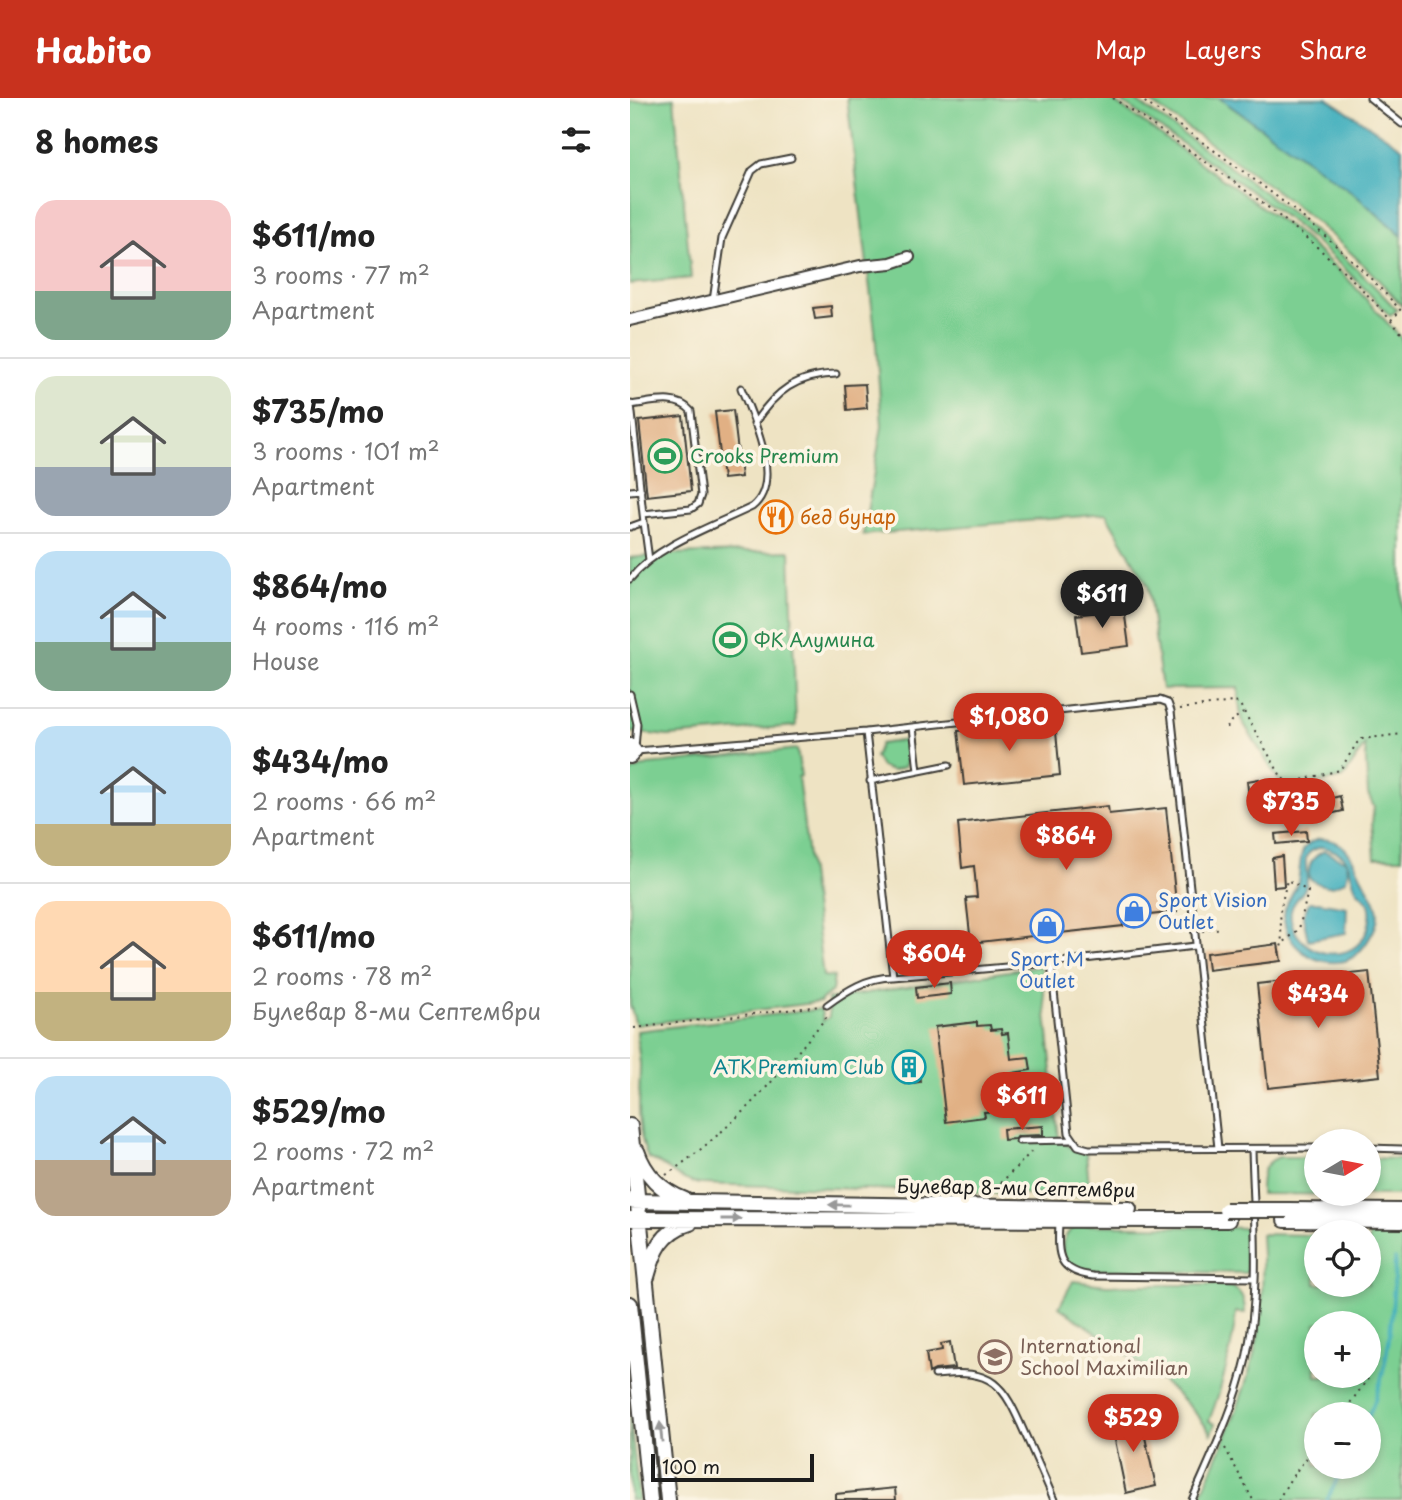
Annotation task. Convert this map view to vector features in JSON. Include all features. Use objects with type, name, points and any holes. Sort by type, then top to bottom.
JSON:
[{"type":"street","points":[[630,320],[909,257]]},
{"type":"street","points":[[630,1128],[634,1219],[645,1289],[668,1500]]},
{"type":"street","points":[[630,1128],[640,1160],[650,1176],[681,1198],[699,1202]]},
{"type":"street","name":"Булевар 8-ми Септември","points":[[634,1201],[1227,1215]]},
{"type":"street","name":"Булевар 8-ми Септември","points":[[634,1219],[1059,1218],[1402,1211]]},
{"type":"street","name":"Булевар 8-ми Септември","points":[[1286,1215],[1402,1221]]},
{"type":"street","points":[[645,1289],[650,1266],[661,1241],[678,1227],[700,1219]]},
{"type":"street","points":[[630,1304],[650,1500]]},
{"type":"lane","points":[[1370,98],[1402,124]]},
{"type":"lane","points":[[713,301],[722,238],[752,171],[761,164],[791,158]]},
{"type":"lane","points":[[754,424],[776,396],[794,383],[815,375],[836,374]]},
{"type":"lane","points":[[630,579],[666,550],[759,501],[765,486],[766,469],[741,388]]},
{"type":"lane","points":[[643,514],[691,509],[700,501],[692,415],[680,401],[631,405],[643,514],[649,561]]},
{"type":"lane","points":[[630,491],[641,490]]},
{"type":"lane","points":[[630,527],[644,522]]},
{"type":"lane","points":[[630,694],[637,724],[631,751],[866,732],[1160,700],[1168,703],[1171,710],[1218,1148]]},
{"type":"lane","points":[[913,727],[918,771]]},
{"type":"lane","points":[[866,732],[892,977]]},
{"type":"lane","points":[[870,781],[949,765]]},
{"type":"lane","points":[[827,1005],[870,980],[1195,946]]},
{"type":"lane","points":[[1051,963],[1069,1133],[1078,1146],[1101,1149],[1304,1148]]},
{"type":"lane","points":[[1019,1141],[1072,1140]]},
{"type":"lane","points":[[1381,1148],[1402,1149]]},
{"type":"lane","points":[[1192,1500],[1220,1437],[1246,1361],[1254,1310],[1252,1150]]},
{"type":"lane","points":[[1059,1218],[1058,1247],[1061,1259],[1070,1270],[1079,1274],[1254,1278]]},
{"type":"lane","points":[[935,1376],[968,1374],[990,1381],[1001,1388],[1013,1406],[1054,1500]]},
{"type":"path","points":[[1113,98],[1287,221],[1349,276],[1402,334]]},
{"type":"path","points":[[1118,102],[1121,98]]},
{"type":"path","points":[[1139,98],[1294,209],[1356,262],[1401,311],[1390,321]]},
{"type":"path","points":[[1171,710],[1239,703],[1282,778],[1290,783],[1340,770],[1362,739],[1402,734]]},
{"type":"path","points":[[1227,728],[1231,721],[1244,712]]},
{"type":"path","points":[[1279,953],[1282,944],[1280,911],[1287,880],[1308,891],[1299,929],[1282,944]]},
{"type":"path","points":[[1194,932],[1222,928]]},
{"type":"path","points":[[634,1028],[827,1005],[828,1015],[775,1081],[697,1153],[662,1178]]},
{"type":"path","points":[[987,1198],[1042,1141]]},
{"type":"path","points":[[1351,1402],[1362,1388]]},
{"type":"path","points":[[1220,1437],[1253,1500]]},
{"type":"path","points":[[1278,1500],[1304,1461]]},
{"type":"green space","points":[[674,98],[691,278],[630,284],[630,102]]},
{"type":"green space","points":[[847,98],[1109,98],[1298,233],[1347,278],[1402,339],[1402,858],[1375,858],[1372,823],[1374,807],[1368,794],[1365,745],[1343,778],[1293,788],[1280,783],[1241,719],[1238,688],[1162,689],[1148,586],[1106,514],[863,535],[882,426],[875,331]]},
{"type":"green space","points":[[1124,98],[1132,98],[1304,223],[1367,279],[1397,310],[1390,316],[1348,272],[1304,232],[1235,180],[1122,102]]},
{"type":"green space","points":[[1144,98],[1219,98],[1353,192],[1402,236],[1402,306],[1374,275],[1313,220],[1246,169]]},
{"type":"green space","name":"ФК Алумина","points":[[790,551],[796,726],[668,736],[630,732],[630,558],[666,554]]},
{"type":"green space","points":[[907,740],[909,757],[904,767],[892,771],[881,767],[875,757],[880,744]]},
{"type":"green space","points":[[797,749],[801,776],[798,777],[823,976],[834,977],[832,991],[821,1002],[636,1025],[630,1005],[630,772],[648,765]]},
{"type":"green space","points":[[1041,966],[1059,1139],[1074,1150],[1086,1153],[1090,1196],[699,1184],[684,1179],[648,1158],[640,1124],[637,1031],[821,1009],[823,1021],[829,1017],[828,999]]},
{"type":"green space","points":[[1279,1157],[1304,1157],[1304,1194],[1261,1194],[1263,1171]]},
{"type":"green space","points":[[1381,1158],[1402,1159],[1402,1195],[1381,1195]]},
{"type":"green space","points":[[1079,1225],[1246,1228],[1247,1273],[1080,1268],[1069,1263],[1062,1247],[1069,1232]]},
{"type":"green space","points":[[1261,1234],[1304,1235],[1304,1297],[1381,1297],[1381,1235],[1402,1236],[1402,1500],[1199,1500],[1234,1417],[1248,1375],[1259,1332],[1263,1283]]},
{"type":"green space","points":[[1073,1281],[1106,1285],[1225,1285],[1238,1291],[1243,1298],[1245,1313],[1236,1312],[1226,1368],[1209,1421],[1215,1424],[1211,1434],[1181,1398],[1162,1381],[1059,1307]]},
{"type":"green space","points":[[630,1414],[639,1500],[630,1500]]},
{"type":"water","points":[[1219,98],[1327,98],[1400,146],[1402,236],[1352,192]]},
{"type":"water","points":[[1329,840],[1347,850],[1377,908],[1377,922],[1369,939],[1358,953],[1345,961],[1313,958],[1296,945],[1285,927],[1284,911],[1298,881],[1304,850],[1312,842]],"holes":[[[1322,847],[1333,850],[1348,862],[1356,889],[1367,901],[1370,914],[1364,937],[1356,946],[1336,954],[1325,953],[1305,943],[1297,934],[1291,916],[1291,909],[1306,886],[1307,855]]]},
{"type":"water","points":[[1324,851],[1346,861],[1346,880],[1328,886],[1309,878],[1312,862]]},
{"type":"water","points":[[1309,902],[1347,907],[1346,933],[1308,940],[1303,916]]},
{"type":"building","points":[[831,306],[832,317],[815,319],[813,308]]},
{"type":"building","points":[[865,384],[867,408],[847,410],[845,385]]},
{"type":"building","points":[[733,410],[741,477],[723,479],[715,412]]},
{"type":"building","name":"Crooks Premium","points":[[683,416],[691,491],[647,496],[639,421]]},
{"type":"building","points":[[1124,609],[1129,646],[1081,652],[1076,615]]},
{"type":"building","points":[[1055,721],[1060,775],[964,785],[958,731]]},
{"type":"building","points":[[1259,779],[1261,796],[1249,797],[1247,781]]},
{"type":"building","points":[[1340,796],[1343,811],[1325,815],[1321,801]]},
{"type":"building","points":[[1108,806],[1109,814],[1166,808],[1177,912],[1122,918],[1123,926],[971,943],[966,898],[977,897],[974,866],[962,868],[958,823]]},
{"type":"building","points":[[1306,831],[1307,841],[1276,844],[1275,834]]},
{"type":"building","points":[[1282,856],[1284,886],[1274,887],[1272,858]]},
{"type":"building","points":[[1278,944],[1281,961],[1208,970],[1206,953]]},
{"type":"building","points":[[1369,972],[1380,1076],[1268,1088],[1257,984]]},
{"type":"building","points":[[950,983],[951,994],[917,998],[916,987]]},
{"type":"building","points":[[977,1022],[977,1026],[990,1025],[991,1030],[1001,1029],[1002,1034],[1008,1033],[1011,1059],[1029,1057],[1031,1070],[1013,1073],[1016,1098],[1009,1099],[1010,1104],[998,1105],[999,1111],[984,1112],[985,1117],[946,1122],[935,1027]]},
{"type":"building","name":"ATK Premium Club","points":[[918,1058],[920,1082],[905,1084],[899,1060]]},
{"type":"building","points":[[1043,1126],[1043,1135],[1004,1140],[1003,1129]]},
{"type":"building","points":[[950,1342],[954,1368],[929,1373],[926,1353],[942,1350],[941,1344]]},
{"type":"building","points":[[1140,1415],[1156,1486],[1126,1493],[1111,1421]]},
{"type":"building","points":[[895,1488],[896,1500],[836,1500],[836,1494]]},
{"type":"waterway","points":[[1374,1402],[1386,1360],[1395,1259]]},
{"type":"waterway","points":[[1327,1500],[1338,1479]]},
{"type":"place","name":"Crooks Premium","points":[[665,456]]},
{"type":"place","name":"бед бунар","points":[[776,517]]},
{"type":"place","name":"ФК Алумина","points":[[730,640]]},
{"type":"place","name":"Sport Vision Outlet","points":[[1134,911]]},
{"type":"place","name":"Sport M Outlet","points":[[1047,926]]},
{"type":"place","name":"ATK Premium Club","points":[[909,1067]]},
{"type":"place","name":"International School Maximilian","points":[[995,1357]]}]
